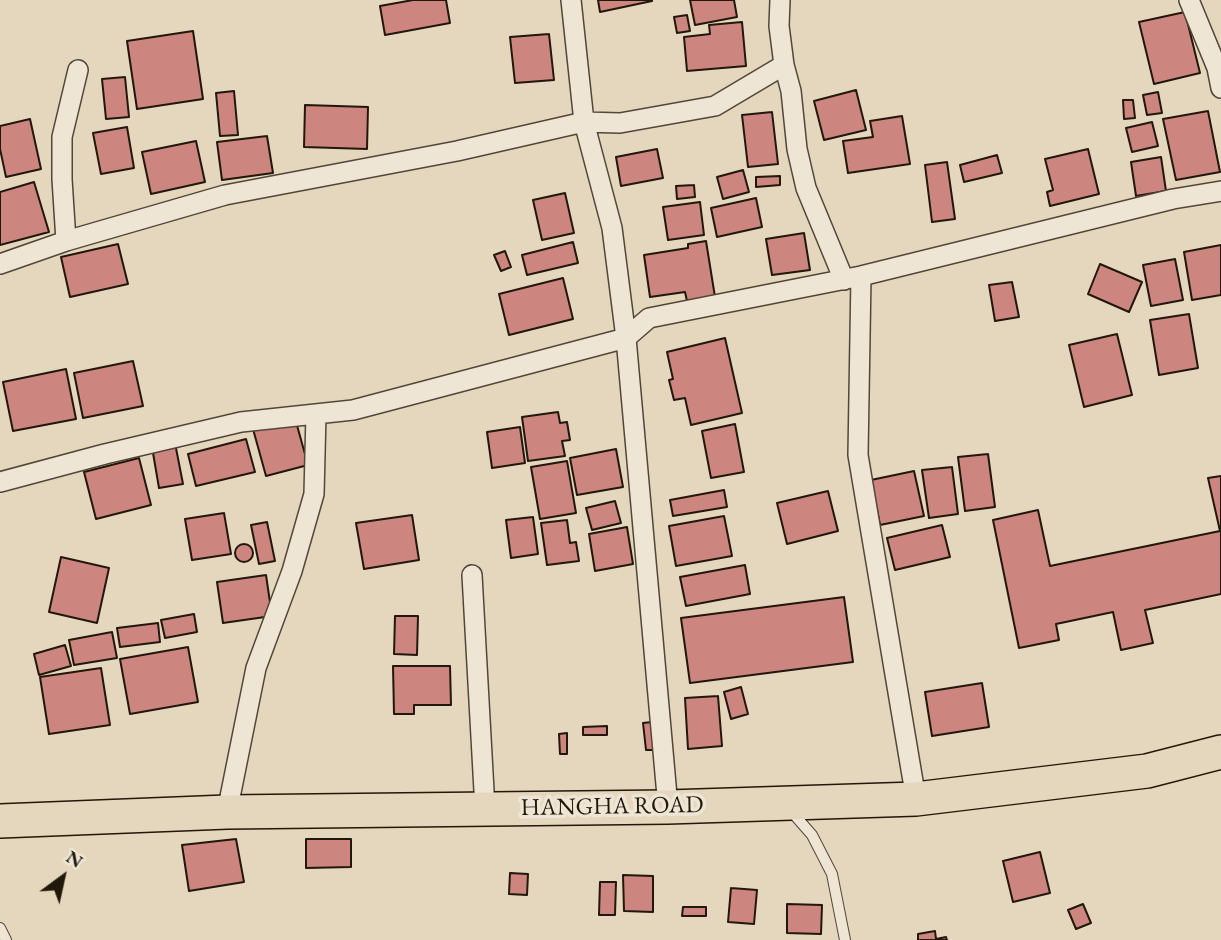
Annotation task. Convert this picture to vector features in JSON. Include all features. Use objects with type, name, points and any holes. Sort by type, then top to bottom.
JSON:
[{"type":"highway","name":"HANGHA ROAD","points":[[0,821],[227,813],[668,807],[916,799],[1147,771],[1221,752]]},
{"type":"street","points":[[571,0],[584,122],[611,228],[626,338],[668,807]]},
{"type":"street","points":[[780,0],[779,26],[784,65],[806,188],[853,278],[858,455],[916,799]]},
{"type":"street","points":[[1189,0],[1219,69],[1221,88]]},
{"type":"street","points":[[0,264],[66,241],[225,195],[457,151],[584,122],[620,123],[715,106],[784,65]]},
{"type":"street","points":[[66,241],[62,137],[78,70]]},
{"type":"street","points":[[0,481],[241,422],[353,410],[626,338],[649,318],[853,278],[1173,199],[1221,191]]},
{"type":"street","points":[[227,813],[256,668],[292,571],[314,494],[316,414]]},
{"type":"street","points":[[472,575],[485,809]]},
{"type":"lane","points":[[783,803],[812,835],[832,873],[845,940]]},
{"type":"lane","points":[[0,928],[6,940]]},
{"type":"building","points":[[413,0],[446,0],[450,23],[385,35],[380,6]]},
{"type":"building","points":[[598,0],[652,0],[652,1],[600,12]]},
{"type":"building","points":[[690,0],[734,0],[737,17],[695,25]]},
{"type":"building","points":[[1185,12],[1200,73],[1154,84],[1139,22]]},
{"type":"building","points":[[687,15],[690,31],[677,33],[674,17]]},
{"type":"building","points":[[742,22],[746,66],[687,71],[684,37],[710,34],[709,25]]},
{"type":"building","points":[[193,31],[203,99],[137,109],[127,41]]},
{"type":"building","points":[[549,34],[554,80],[515,83],[510,37]]},
{"type":"building","points":[[125,77],[129,117],[106,119],[102,79]]},
{"type":"building","points":[[856,90],[866,130],[824,140],[814,101]]},
{"type":"building","points":[[234,91],[238,135],[220,136],[216,93]]},
{"type":"building","points":[[1158,92],[1162,113],[1147,115],[1143,95]]},
{"type":"building","points":[[1123,100],[1133,100],[1135,118],[1124,119]]},
{"type":"building","points":[[305,105],[368,107],[367,149],[304,147]]},
{"type":"building","points":[[1208,111],[1220,172],[1176,180],[1163,119]]},
{"type":"building","points":[[772,112],[778,164],[748,167],[742,115]]},
{"type":"building","points":[[902,116],[910,164],[848,173],[843,141],[873,137],[870,121]]},
{"type":"building","points":[[30,119],[41,169],[6,177],[0,149],[0,126]]},
{"type":"building","points":[[1152,122],[1158,146],[1132,152],[1126,128]]},
{"type":"building","points":[[127,127],[134,168],[101,174],[93,133]]},
{"type":"building","points":[[267,136],[273,173],[222,180],[217,142]]},
{"type":"building","points":[[196,141],[205,182],[151,194],[142,152]]},
{"type":"building","points":[[657,149],[663,178],[621,186],[616,157]]},
{"type":"building","points":[[1088,149],[1099,194],[1050,206],[1047,192],[1053,190],[1045,159]]},
{"type":"building","points":[[997,155],[1002,173],[964,182],[960,165]]},
{"type":"building","points":[[1161,157],[1166,191],[1136,196],[1131,162]]},
{"type":"building","points":[[947,162],[955,219],[932,222],[925,165]]},
{"type":"building","points":[[743,170],[749,192],[723,199],[717,177]]},
{"type":"building","points":[[780,176],[780,185],[756,187],[756,177]]},
{"type":"building","points":[[34,182],[49,232],[0,245],[0,192]]},
{"type":"building","points":[[694,185],[695,197],[677,199],[676,186]]},
{"type":"building","points":[[565,193],[574,233],[542,240],[533,200]]},
{"type":"building","points":[[756,198],[762,227],[717,237],[711,208]]},
{"type":"building","points":[[700,202],[704,235],[668,240],[663,207]]},
{"type":"building","points":[[804,233],[810,270],[772,275],[766,239]]},
{"type":"building","points":[[706,241],[715,297],[687,301],[685,292],[650,297],[644,255],[688,248],[688,244]]},
{"type":"building","points":[[573,242],[578,263],[527,275],[522,255]]},
{"type":"building","points":[[118,244],[128,284],[70,297],[61,257]]},
{"type":"building","points":[[1221,245],[1221,295],[1192,300],[1184,252]]},
{"type":"building","points":[[505,251],[511,267],[501,271],[494,255]]},
{"type":"building","points":[[1175,259],[1183,300],[1151,306],[1143,265]]},
{"type":"building","points":[[1100,264],[1142,282],[1129,312],[1088,294]]},
{"type":"building","points":[[563,278],[573,319],[509,335],[499,294]]},
{"type":"building","points":[[1012,282],[1019,317],[995,321],[989,285]]},
{"type":"building","points":[[1189,314],[1198,368],[1159,375],[1150,320]]},
{"type":"building","points":[[1117,334],[1132,395],[1084,407],[1069,345]]},
{"type":"building","points":[[725,338],[742,413],[691,425],[685,398],[674,400],[667,352]]},
{"type":"building","points":[[133,361],[143,406],[83,418],[74,373]]},
{"type":"building","points":[[66,369],[76,419],[13,431],[3,382]]},
{"type":"building","points":[[558,412],[560,423],[567,422],[570,440],[562,441],[565,456],[528,461],[522,417]]},
{"type":"building","points":[[295,418],[308,465],[266,476],[253,429]]},
{"type":"building","points":[[735,424],[744,472],[711,478],[702,431]]},
{"type":"building","points":[[520,427],[525,463],[492,468],[487,432]]},
{"type":"building","points":[[246,439],[255,472],[196,486],[188,454]]},
{"type":"building","points":[[175,443],[183,484],[159,488],[152,447]]},
{"type":"building","points":[[616,449],[623,487],[577,495],[570,458]]},
{"type":"building","points":[[988,454],[995,507],[965,511],[958,457]]},
{"type":"building","points":[[139,458],[151,505],[96,519],[84,472]]},
{"type":"building","points":[[567,461],[576,513],[540,519],[531,467]]},
{"type":"building","points":[[952,467],[958,514],[929,518],[922,470]]},
{"type":"building","points":[[914,471],[924,516],[880,525],[871,480]]},
{"type":"building","points":[[1221,476],[1221,594],[1145,610],[1153,643],[1121,650],[1113,612],[1056,624],[1059,640],[1019,648],[993,520],[1038,510],[1050,566],[1220,531],[1208,478]]},
{"type":"building","points":[[724,490],[727,507],[673,516],[670,500]]},
{"type":"building","points":[[828,491],[838,531],[787,544],[777,503]]},
{"type":"building","points":[[615,501],[621,523],[592,530],[586,508]]},
{"type":"building","points":[[224,513],[231,554],[192,560],[185,519]]},
{"type":"building","points":[[412,515],[419,560],[364,569],[356,523]]},
{"type":"building","points":[[724,516],[732,556],[676,566],[669,526]]},
{"type":"building","points":[[533,517],[538,554],[511,558],[506,520]]},
{"type":"building","points":[[567,520],[570,543],[576,542],[579,561],[547,565],[541,523]]},
{"type":"building","points":[[267,522],[275,561],[259,564],[251,525]]},
{"type":"building","points":[[942,525],[950,557],[895,570],[887,538]]},
{"type":"building","points":[[627,527],[633,564],[595,571],[589,534]]},
{"type":"building","points":[[240,544],[248,544],[253,553],[251,560],[240,562],[235,557],[235,549]]},
{"type":"building","points":[[61,557],[109,568],[97,623],[49,612]]},
{"type":"building","points":[[745,565],[750,594],[686,606],[680,577]]},
{"type":"building","points":[[266,575],[272,616],[223,623],[217,582]]},
{"type":"building","points":[[844,597],[853,662],[690,683],[681,618]]},
{"type":"building","points":[[194,614],[197,632],[165,638],[161,620]]},
{"type":"building","points":[[395,616],[418,616],[417,655],[394,654]]},
{"type":"building","points":[[158,623],[160,642],[120,647],[117,628]]},
{"type":"building","points":[[112,632],[117,658],[74,665],[69,640]]},
{"type":"building","points":[[65,645],[71,666],[39,675],[34,654]]},
{"type":"building","points":[[188,647],[198,702],[130,714],[120,659]]},
{"type":"building","points":[[393,666],[450,666],[451,705],[414,705],[414,714],[394,714]]},
{"type":"building","points":[[101,668],[110,725],[49,734],[40,677]]},
{"type":"building","points":[[982,683],[989,727],[932,736],[925,692]]},
{"type":"building","points":[[741,687],[748,714],[731,719],[724,692]]},
{"type":"building","points":[[718,696],[722,746],[688,749],[685,698]]},
{"type":"building","points":[[652,722],[655,750],[646,750],[643,723]]},
{"type":"building","points":[[607,726],[607,735],[583,735],[583,727]]},
{"type":"building","points":[[567,733],[567,754],[560,754],[559,734]]},
{"type":"building","points":[[236,839],[244,882],[189,891],[182,845]]},
{"type":"building","points":[[306,839],[351,839],[351,867],[306,868]]},
{"type":"building","points":[[1040,852],[1050,893],[1013,902],[1003,861]]},
{"type":"building","points":[[510,873],[528,874],[527,895],[509,894]]},
{"type":"building","points":[[623,875],[653,876],[653,912],[624,911]]},
{"type":"building","points":[[600,882],[616,882],[615,915],[599,915]]},
{"type":"building","points":[[731,888],[757,890],[754,924],[728,922]]},
{"type":"building","points":[[787,904],[822,905],[821,934],[787,933]]},
{"type":"building","points":[[1083,904],[1091,923],[1076,929],[1068,910]]},
{"type":"building","points":[[683,907],[706,907],[706,916],[682,916]]},
{"type":"building","points":[[935,931],[936,939],[946,937],[947,940],[918,940],[918,934]]}]
